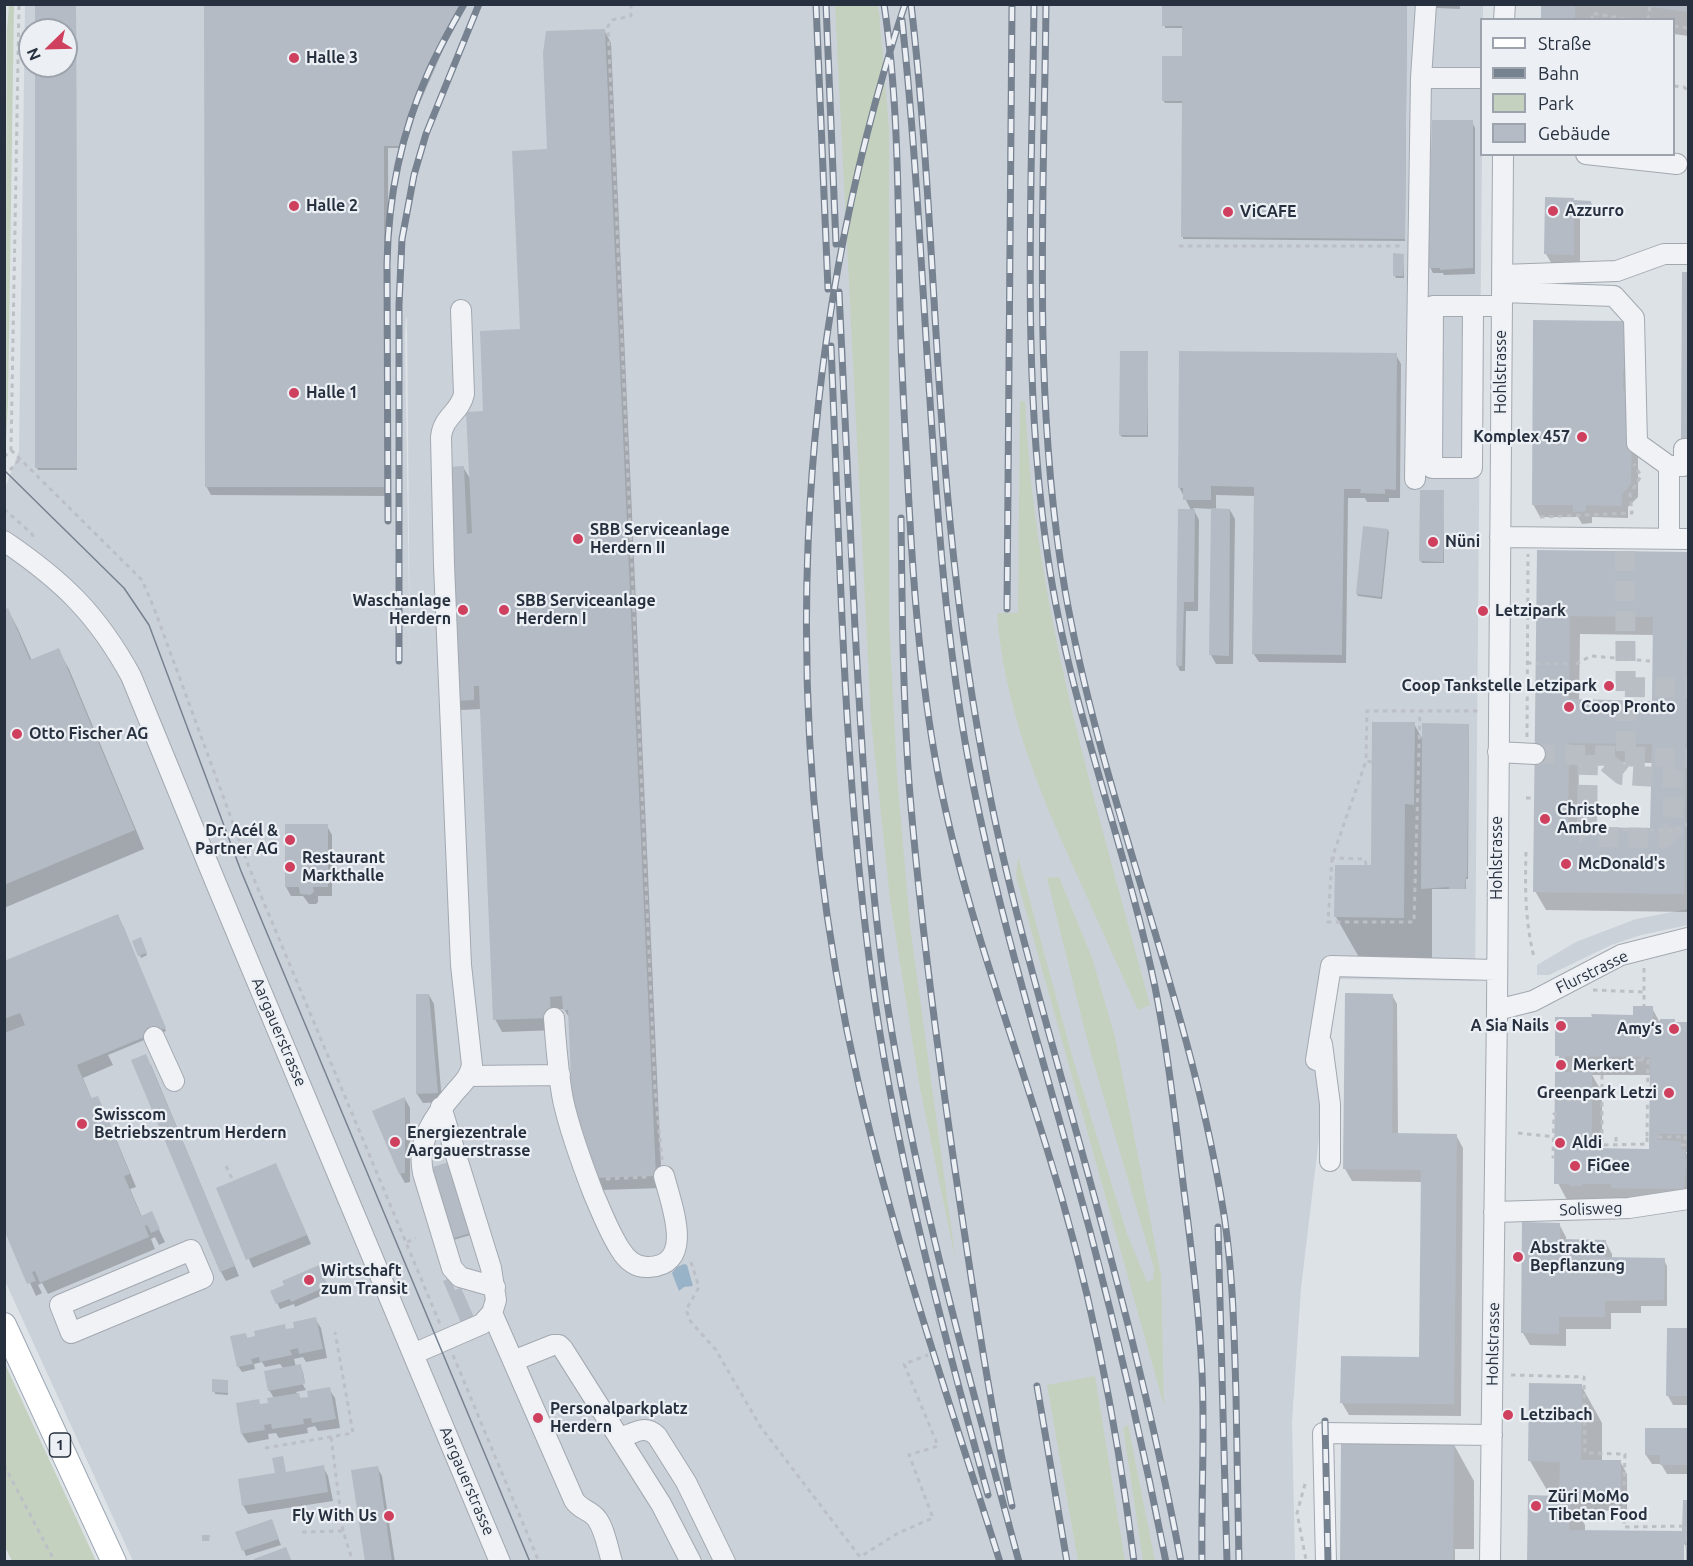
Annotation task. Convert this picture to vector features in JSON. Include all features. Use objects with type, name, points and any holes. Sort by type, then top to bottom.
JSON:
[{"type":"main road","name":"1","points":[[5,1327],[114,1562]]},
{"type":"street","points":[[1415,479],[1421,78],[1426,4]]},
{"type":"street","points":[[1421,78],[1480,78]]},
{"type":"street","name":"Hohlstrasse","points":[[1490,1562],[1497,1010],[1503,156]]},
{"type":"street","points":[[1605,156],[1677,164]]},
{"type":"street","points":[[1473,306],[1472,468],[1432,468],[1433,306],[1473,306],[1502,291],[1617,271],[1664,254],[1689,254]]},
{"type":"street","points":[[1502,291],[1614,296],[1634,318],[1637,443],[1669,466],[1684,466],[1684,449],[1689,449]]},
{"type":"street","points":[[461,310],[464,394],[460,405],[444,422],[441,437],[444,565],[461,965],[472,1060],[469,1076],[441,1107],[432,1121],[424,1139],[421,1160],[454,1272],[460,1277],[495,1287]]},
{"type":"street","points":[[1500,537],[1625,544],[1679,539],[1669,466]]},
{"type":"street","name":"Aargauerstrasse","points":[[10,548],[76,598],[99,623],[131,676],[500,1562]]},
{"type":"street","points":[[1498,752],[1531,747]]},
{"type":"street","name":"Flurstrasse","points":[[1497,1010],[1533,1001],[1621,955],[1689,938]]},
{"type":"street","points":[[1316,1060],[1331,966],[1496,970]]},
{"type":"street","points":[[554,1018],[566,1110],[588,1179],[610,1231],[624,1256],[641,1267],[655,1267],[669,1260],[678,1243],[677,1232],[658,1177]]},
{"type":"street","points":[[1320,1031],[1330,1104],[1330,1161]]},
{"type":"street","points":[[154,1036],[174,1081]]},
{"type":"street","points":[[469,1076],[560,1075]]},
{"type":"street","points":[[413,1354],[478,1327],[492,1313],[496,1300],[495,1287],[441,1107]]},
{"type":"street","name":"Solisweg","points":[[1494,1212],[1629,1208],[1689,1199]]},
{"type":"street","points":[[191,1250],[203,1278],[71,1333],[60,1305],[191,1250]]},
{"type":"street","points":[[492,1313],[574,1500],[579,1507],[593,1515],[598,1521],[612,1562]]},
{"type":"street","points":[[513,1361],[552,1345],[560,1345],[662,1504],[691,1562]]},
{"type":"street","points":[[621,1438],[644,1429],[650,1430],[657,1436],[699,1507],[725,1562]]},
{"type":"street","points":[[1326,1562],[1323,1433],[1492,1435]]},
{"type":"path","points":[[4,457],[11,450],[19,4]]},
{"type":"path","points":[[588,1179],[658,1177],[608,26],[612,20],[632,16],[631,4]]},
{"type":"path","points":[[1648,18],[1650,6]]},
{"type":"path","points":[[1592,18],[1592,13],[1618,18]]},
{"type":"path","points":[[1179,246],[1418,246]]},
{"type":"path","points":[[11,450],[142,580],[249,867],[539,1562]]},
{"type":"path","points":[[10,470],[20,459]]},
{"type":"path","points":[[1534,517],[1632,513],[1630,494],[1641,476],[1634,464],[1635,459]]},
{"type":"path","points":[[4,509],[32,534]]},
{"type":"path","points":[[1528,547],[1527,663],[1531,747]]},
{"type":"path","points":[[1528,609],[1536,609]]},
{"type":"path","points":[[1527,663],[1574,664],[1591,656],[1650,661]]},
{"type":"path","points":[[1420,711],[1414,922],[1328,922],[1332,858],[1366,761],[1367,711],[1420,711],[1480,711]]},
{"type":"path","points":[[1366,761],[1372,762]]},
{"type":"path","points":[[1526,798],[1534,798]]},
{"type":"path","points":[[1581,842],[1581,830],[1673,830],[1689,824]]},
{"type":"path","points":[[1526,852],[1525,904],[1528,933],[1534,957]]},
{"type":"path","points":[[1332,858],[1365,859],[1366,865]]},
{"type":"path","points":[[1644,968],[1644,1006]]},
{"type":"path","points":[[1592,990],[1644,992]]},
{"type":"path","points":[[1648,1060],[1647,1144],[1616,1145],[1602,1145],[1602,1061],[1648,1060]]},
{"type":"path","points":[[1556,1157],[1553,1157],[1554,1114],[1557,1114]]},
{"type":"path","points":[[1518,1133],[1555,1137]]},
{"type":"path","points":[[1616,1137],[1616,1145]]},
{"type":"path","points":[[1658,1137],[1687,1137],[1684,1145],[1681,1145]]},
{"type":"path","points":[[226,1166],[232,1181]]},
{"type":"path","points":[[406,1242],[416,1238]]},
{"type":"path","points":[[675,1252],[689,1257],[698,1284],[698,1291],[687,1310],[690,1320],[714,1347],[745,1403],[771,1443],[864,1562]]},
{"type":"path","points":[[265,1448],[353,1433],[336,1332]]},
{"type":"path","points":[[860,1557],[898,1533],[933,1518],[909,1455],[938,1446],[904,1364],[928,1356]]},
{"type":"path","points":[[1511,1375],[1584,1377],[1585,1454],[1625,1454],[1624,1487]]},
{"type":"path","points":[[331,1437],[343,1531],[353,1562]]},
{"type":"path","points":[[4,1465],[55,1562]]},
{"type":"path","points":[[1624,1502],[1624,1527],[1687,1526],[1688,1548]]},
{"type":"path","points":[[302,1532],[343,1531]]},
{"type":"shaded area","points":[[25,5],[1483,5],[1483,18],[1480,18],[1480,156],[1482,156],[1475,981],[1338,979],[1301,1288],[1292,1422],[1295,1561],[133,1561],[5,1281],[4,491],[19,451],[24,78],[78,78],[78,18],[25,18]],"holes":[[[406,318],[407,318],[410,661],[405,336]]]},
{"type":"shaded area","points":[[1688,909],[1688,925],[1641,935],[1611,945],[1549,975],[1537,975],[1537,965],[1576,942],[1636,919]]},
{"type":"green space","points":[[14,4],[8,402],[5,444],[7,30],[9,5]]},
{"type":"green space","points":[[835,5],[877,5],[879,12],[889,129],[889,621],[897,775],[910,926],[956,1263],[919,1083],[890,899],[871,719]]},
{"type":"green space","points":[[1020,401],[1025,401],[1031,478],[1041,555],[1071,706],[1150,1005],[1138,1010],[1037,781],[1015,715],[1007,682],[997,613],[1018,613]]},
{"type":"green space","points":[[1018,857],[1073,1059],[1127,1234],[1147,1282],[1153,1280],[1154,1268],[1089,1047],[1047,878],[1059,877],[1092,958],[1115,1037],[1161,1275],[1164,1406],[1016,876]]},
{"type":"green space","points":[[5,1364],[96,1561],[12,1561],[5,1547]]},
{"type":"green space","points":[[1095,1376],[1125,1561],[1078,1561],[1047,1385]]},
{"type":"green space","points":[[1128,1425],[1155,1561],[1143,1561],[1123,1427]]},
{"type":"water","points":[[684,1264],[687,1265],[693,1286],[684,1287],[679,1291],[672,1273]]},
{"type":"building","points":[[35,4],[76,4],[76,18],[35,18]]},
{"type":"building","points":[[204,4],[466,4],[432,67],[404,146],[384,146],[384,487],[205,487]]},
{"type":"building","points":[[1162,4],[1407,4],[1405,239],[1181,237],[1182,101],[1162,101],[1162,56],[1182,56],[1182,26],[1162,26]]},
{"type":"building","points":[[1541,4],[1575,4],[1575,18],[1541,18]]},
{"type":"building","points":[[1646,4],[1688,4],[1688,12],[1653,7]]},
{"type":"building","name":"SBB Serviceanlage Herdern II","points":[[605,29],[656,1176],[593,1178],[573,1123],[568,1010],[563,1010],[562,996],[550,997],[551,1018],[493,1020],[479,686],[474,686],[474,700],[454,701],[444,467],[464,466],[467,534],[472,533],[466,412],[483,411],[480,331],[520,329],[512,151],[547,149],[543,53],[546,31]]},
{"type":"building","points":[[35,78],[76,78],[77,468],[35,468]]},
{"type":"building","points":[[1432,120],[1473,120],[1473,268],[1440,270],[1440,268],[1428,268]]},
{"type":"building","points":[[1545,197],[1591,201],[1590,210],[1574,210],[1574,255],[1544,254]]},
{"type":"building","points":[[1393,253],[1404,254],[1403,276],[1393,276]]},
{"type":"building","points":[[1682,272],[1688,272],[1688,443],[1681,443]]},
{"type":"building","name":"Komplex 457","points":[[1533,320],[1629,321],[1628,370],[1623,370],[1623,390],[1632,390],[1631,484],[1622,494],[1622,506],[1586,505],[1586,511],[1573,512],[1573,505],[1532,505]]},
{"type":"building","points":[[1120,351],[1148,351],[1147,435],[1119,435]]},
{"type":"building","points":[[1179,351],[1397,353],[1396,490],[1385,489],[1385,494],[1360,493],[1361,489],[1344,489],[1342,655],[1252,654],[1254,487],[1211,486],[1211,500],[1183,500],[1183,488],[1178,488]]},
{"type":"building","points":[[1420,490],[1444,490],[1443,562],[1419,561]]},
{"type":"building","points":[[1211,508],[1230,509],[1229,656],[1209,655]]},
{"type":"building","points":[[1178,509],[1195,509],[1194,602],[1184,602],[1182,666],[1176,666]]},
{"type":"building","points":[[1363,526],[1388,529],[1381,597],[1356,594]]},
{"type":"building","points":[[1537,550],[1688,552],[1684,894],[1533,892]],"holes":[[[1570,616],[1653,617],[1652,701],[1569,699]],[[1569,743],[1652,744],[1650,828],[1568,827]]]},
{"type":"building","points":[[8,608],[30,660],[59,648],[135,830],[4,885],[4,610]]},
{"type":"building","points":[[1372,722],[1415,722],[1414,805],[1405,804],[1404,918],[1334,917],[1335,865],[1371,865]]},
{"type":"building","points":[[1422,723],[1469,724],[1465,889],[1449,889],[1449,887],[1421,889]]},
{"type":"building","points":[[285,824],[328,824],[328,887],[313,887],[314,892],[310,895],[300,894],[299,887],[285,887]]},
{"type":"building","points":[[118,914],[166,1028],[77,1065],[91,1098],[98,1096],[130,1174],[124,1176],[141,1216],[152,1211],[160,1229],[151,1233],[147,1225],[145,1226],[149,1237],[40,1283],[35,1271],[32,1272],[36,1281],[27,1284],[4,1230],[4,1033],[25,1025],[20,1013],[4,1019],[4,961]]},
{"type":"building","points":[[141,937],[147,953],[138,956],[132,941]]},
{"type":"building","points":[[1345,993],[1393,994],[1392,1133],[1457,1134],[1454,1404],[1340,1403],[1341,1356],[1419,1357],[1421,1170],[1343,1169]]},
{"type":"building","points":[[416,994],[429,994],[438,1093],[416,1094]]},
{"type":"building","name":"Greenpark Letzi","points":[[1633,1006],[1653,1006],[1653,1021],[1675,1019],[1675,1022],[1688,1022],[1688,1134],[1659,1134],[1658,1137],[1658,1140],[1681,1141],[1681,1149],[1685,1149],[1685,1159],[1687,1159],[1684,1189],[1611,1188],[1611,1184],[1569,1186],[1569,1184],[1554,1184],[1555,1072],[1559,1072],[1559,1056],[1555,1056],[1555,1017],[1592,1017],[1591,1014],[1633,1015]],"holes":[[[1565,1056],[1650,1057],[1649,1149],[1592,1148],[1592,1072],[1565,1072]]]},
{"type":"building","points":[[146,1054],[235,1266],[220,1272],[131,1060]]},
{"type":"building","name":"Energiezentrale Aargauerstrasse","points":[[405,1097],[405,1173],[399,1174],[372,1111]]},
{"type":"building","points":[[452,1161],[474,1232],[447,1240],[426,1169]]},
{"type":"building","points":[[276,1163],[307,1235],[246,1260],[216,1188]]},
{"type":"building","points":[[1522,1222],[1560,1223],[1560,1239],[1606,1240],[1605,1257],[1665,1258],[1664,1300],[1605,1301],[1605,1317],[1559,1317],[1559,1334],[1521,1333]]},
{"type":"building","points":[[319,1265],[328,1286],[291,1302],[290,1299],[276,1304],[270,1291],[284,1285],[282,1281]]},
{"type":"building","points":[[450,1278],[455,1290],[461,1288],[474,1317],[461,1323],[443,1281]]},
{"type":"building","points":[[316,1317],[323,1349],[299,1354],[298,1348],[290,1350],[292,1355],[260,1362],[259,1357],[251,1359],[253,1364],[237,1367],[230,1336],[246,1333],[247,1338],[255,1336],[254,1331],[285,1324],[286,1329],[294,1328],[293,1322]]},
{"type":"building","points":[[1667,1328],[1688,1328],[1688,1396],[1666,1396]]},
{"type":"building","points":[[301,1364],[305,1384],[268,1391],[264,1371]]},
{"type":"building","points":[[212,1379],[228,1380],[228,1393],[212,1392]]},
{"type":"building","points":[[1529,1383],[1582,1384],[1581,1460],[1621,1460],[1621,1499],[1570,1498],[1569,1530],[1682,1531],[1683,1500],[1688,1500],[1688,1543],[1684,1543],[1684,1562],[1527,1562],[1528,1495],[1559,1496],[1560,1462],[1528,1461]]},
{"type":"building","points":[[330,1387],[336,1419],[312,1423],[311,1418],[303,1419],[304,1424],[272,1429],[271,1424],[264,1425],[265,1430],[241,1434],[236,1403],[259,1399],[260,1404],[268,1403],[267,1398],[299,1393],[300,1398],[308,1397],[307,1391]]},
{"type":"building","points":[[1645,1428],[1688,1428],[1687,1465],[1660,1465],[1660,1455],[1645,1455]]},
{"type":"building","points":[[1341,1441],[1454,1442],[1453,1562],[1340,1562]]},
{"type":"building","points":[[283,1456],[286,1472],[324,1465],[328,1492],[242,1506],[238,1479],[275,1473],[272,1458]]},
{"type":"building","points":[[378,1466],[392,1562],[365,1562],[351,1470]]},
{"type":"building","points":[[272,1519],[279,1539],[242,1551],[235,1532]]},
{"type":"building","points":[[202,1535],[210,1535],[209,1541],[202,1541]]},
{"type":"building","points":[[286,1547],[292,1562],[254,1562],[254,1559]]},
{"type":"tunnel","points":[[1625,551],[1626,756]]},
{"type":"tunnel","points":[[1625,687],[1688,688]]},
{"type":"tunnel","points":[[1535,754],[1688,758]]},
{"type":"tunnel","points":[[1588,755],[1587,830],[1592,837],[1664,838],[1673,830],[1673,778],[1622,775],[1599,756]]},
{"type":"tram line","points":[[4,470],[124,588],[149,625],[241,871],[530,1562]]},
{"type":"railway","points":[[388,521],[387,265],[393,191],[410,119],[436,56],[464,4]]},
{"type":"railway","points":[[399,661],[399,305],[402,239],[414,175],[426,134],[479,4]]},
{"type":"railway","points":[[816,4],[828,289]]},
{"type":"railway","points":[[826,4],[836,244]]},
{"type":"railway","points":[[884,4],[895,117],[901,347],[911,543],[917,621],[931,736],[948,822],[973,917],[1047,1149],[1089,1301],[1110,1405],[1134,1562]]},
{"type":"railway","points":[[905,4],[867,136],[838,270],[818,405],[808,542],[807,679],[815,816],[833,952],[859,1086],[890,1206],[925,1325],[1000,1562]]},
{"type":"railway","points":[[911,4],[923,125],[950,524],[972,697],[1013,900],[1132,1340],[1181,1562]]},
{"type":"railway","points":[[1007,609],[1012,4]]},
{"type":"railway","points":[[1034,4],[1030,282],[1034,421],[1040,489],[1048,558],[1069,666],[1143,933],[1167,1060],[1192,1254],[1201,1348],[1202,1562]]},
{"type":"railway","points":[[1046,4],[1042,298],[1048,445],[1055,518],[1065,590],[1081,667],[1121,818],[1187,1044],[1206,1120],[1221,1197],[1228,1246],[1234,1320],[1239,1562]]},
{"type":"railway","points":[[902,20],[916,179],[939,523],[950,641],[961,719],[980,818],[1009,937],[1101,1272],[1131,1396],[1166,1562]]},
{"type":"railway","points":[[839,292],[863,769],[875,909],[887,1002],[928,1214],[1019,1562]]},
{"type":"railway","points":[[831,346],[848,733],[870,965],[891,1099],[905,1166],[936,1298],[988,1495]]},
{"type":"railway","points":[[901,518],[907,750],[924,936],[943,1089],[976,1309],[1012,1506]]},
{"type":"railway","points":[[1218,1227],[1227,1562]]},
{"type":"railway","points":[[1037,1386],[1067,1562]]},
{"type":"railway","points":[[1325,1421],[1328,1562]]},
{"type":"place","name":"Halle 3","points":[[294,58]]},
{"type":"place","name":"Halle 2","points":[[294,206]]},
{"type":"place","name":"Azzurro","points":[[1553,211]]},
{"type":"place","name":"ViCAFE","points":[[1228,212]]},
{"type":"place","name":"Halle 1","points":[[294,393]]},
{"type":"place","name":"Komplex 457","points":[[1582,437]]},
{"type":"place","name":"SBB Serviceanlage Herdern II","points":[[578,539]]},
{"type":"place","name":"Nüni","points":[[1433,542]]},
{"type":"place","name":"Waschanlage Herdern","points":[[463,610]]},
{"type":"place","name":"SBB Serviceanlage Herdern I","points":[[504,610]]},
{"type":"place","name":"Letzipark","points":[[1483,611]]},
{"type":"place","name":"Coop Tankstelle Letzipark","points":[[1609,686]]},
{"type":"place","name":"Coop Pronto","points":[[1569,707]]},
{"type":"place","name":"Otto Fischer AG","points":[[17,734]]},
{"type":"place","name":"Christophe Ambre","points":[[1545,819]]},
{"type":"place","name":"Dr. Acél & Partner AG","points":[[290,840]]},
{"type":"place","name":"McDonald's","points":[[1566,864]]},
{"type":"place","name":"Restaurant Markthalle","points":[[290,867]]},
{"type":"place","name":"A Sia Nails","points":[[1561,1026]]},
{"type":"place","name":"Amy‘s","points":[[1674,1029]]},
{"type":"place","name":"Merkert","points":[[1561,1065]]},
{"type":"place","name":"Greenpark Letzi","points":[[1669,1093]]},
{"type":"place","name":"Swisscom Betriebszentrum Herdern","points":[[82,1124]]},
{"type":"place","name":"Energiezentrale Aargauerstrasse","points":[[395,1142]]},
{"type":"place","name":"Aldi","points":[[1560,1143]]},
{"type":"place","name":"FiGee","points":[[1575,1166]]},
{"type":"place","name":"Abstrakte Bepflanzung","points":[[1518,1257]]},
{"type":"place","name":"Wirtschaft zum Transit","points":[[309,1280]]},
{"type":"place","name":"Letzibach","points":[[1508,1415]]},
{"type":"place","name":"Personalparkplatz Herdern","points":[[538,1418]]},
{"type":"place","name":"Züri MoMo Tibetan Food","points":[[1536,1506]]},
{"type":"place","name":"Fly With Us","points":[[389,1516]]}]
